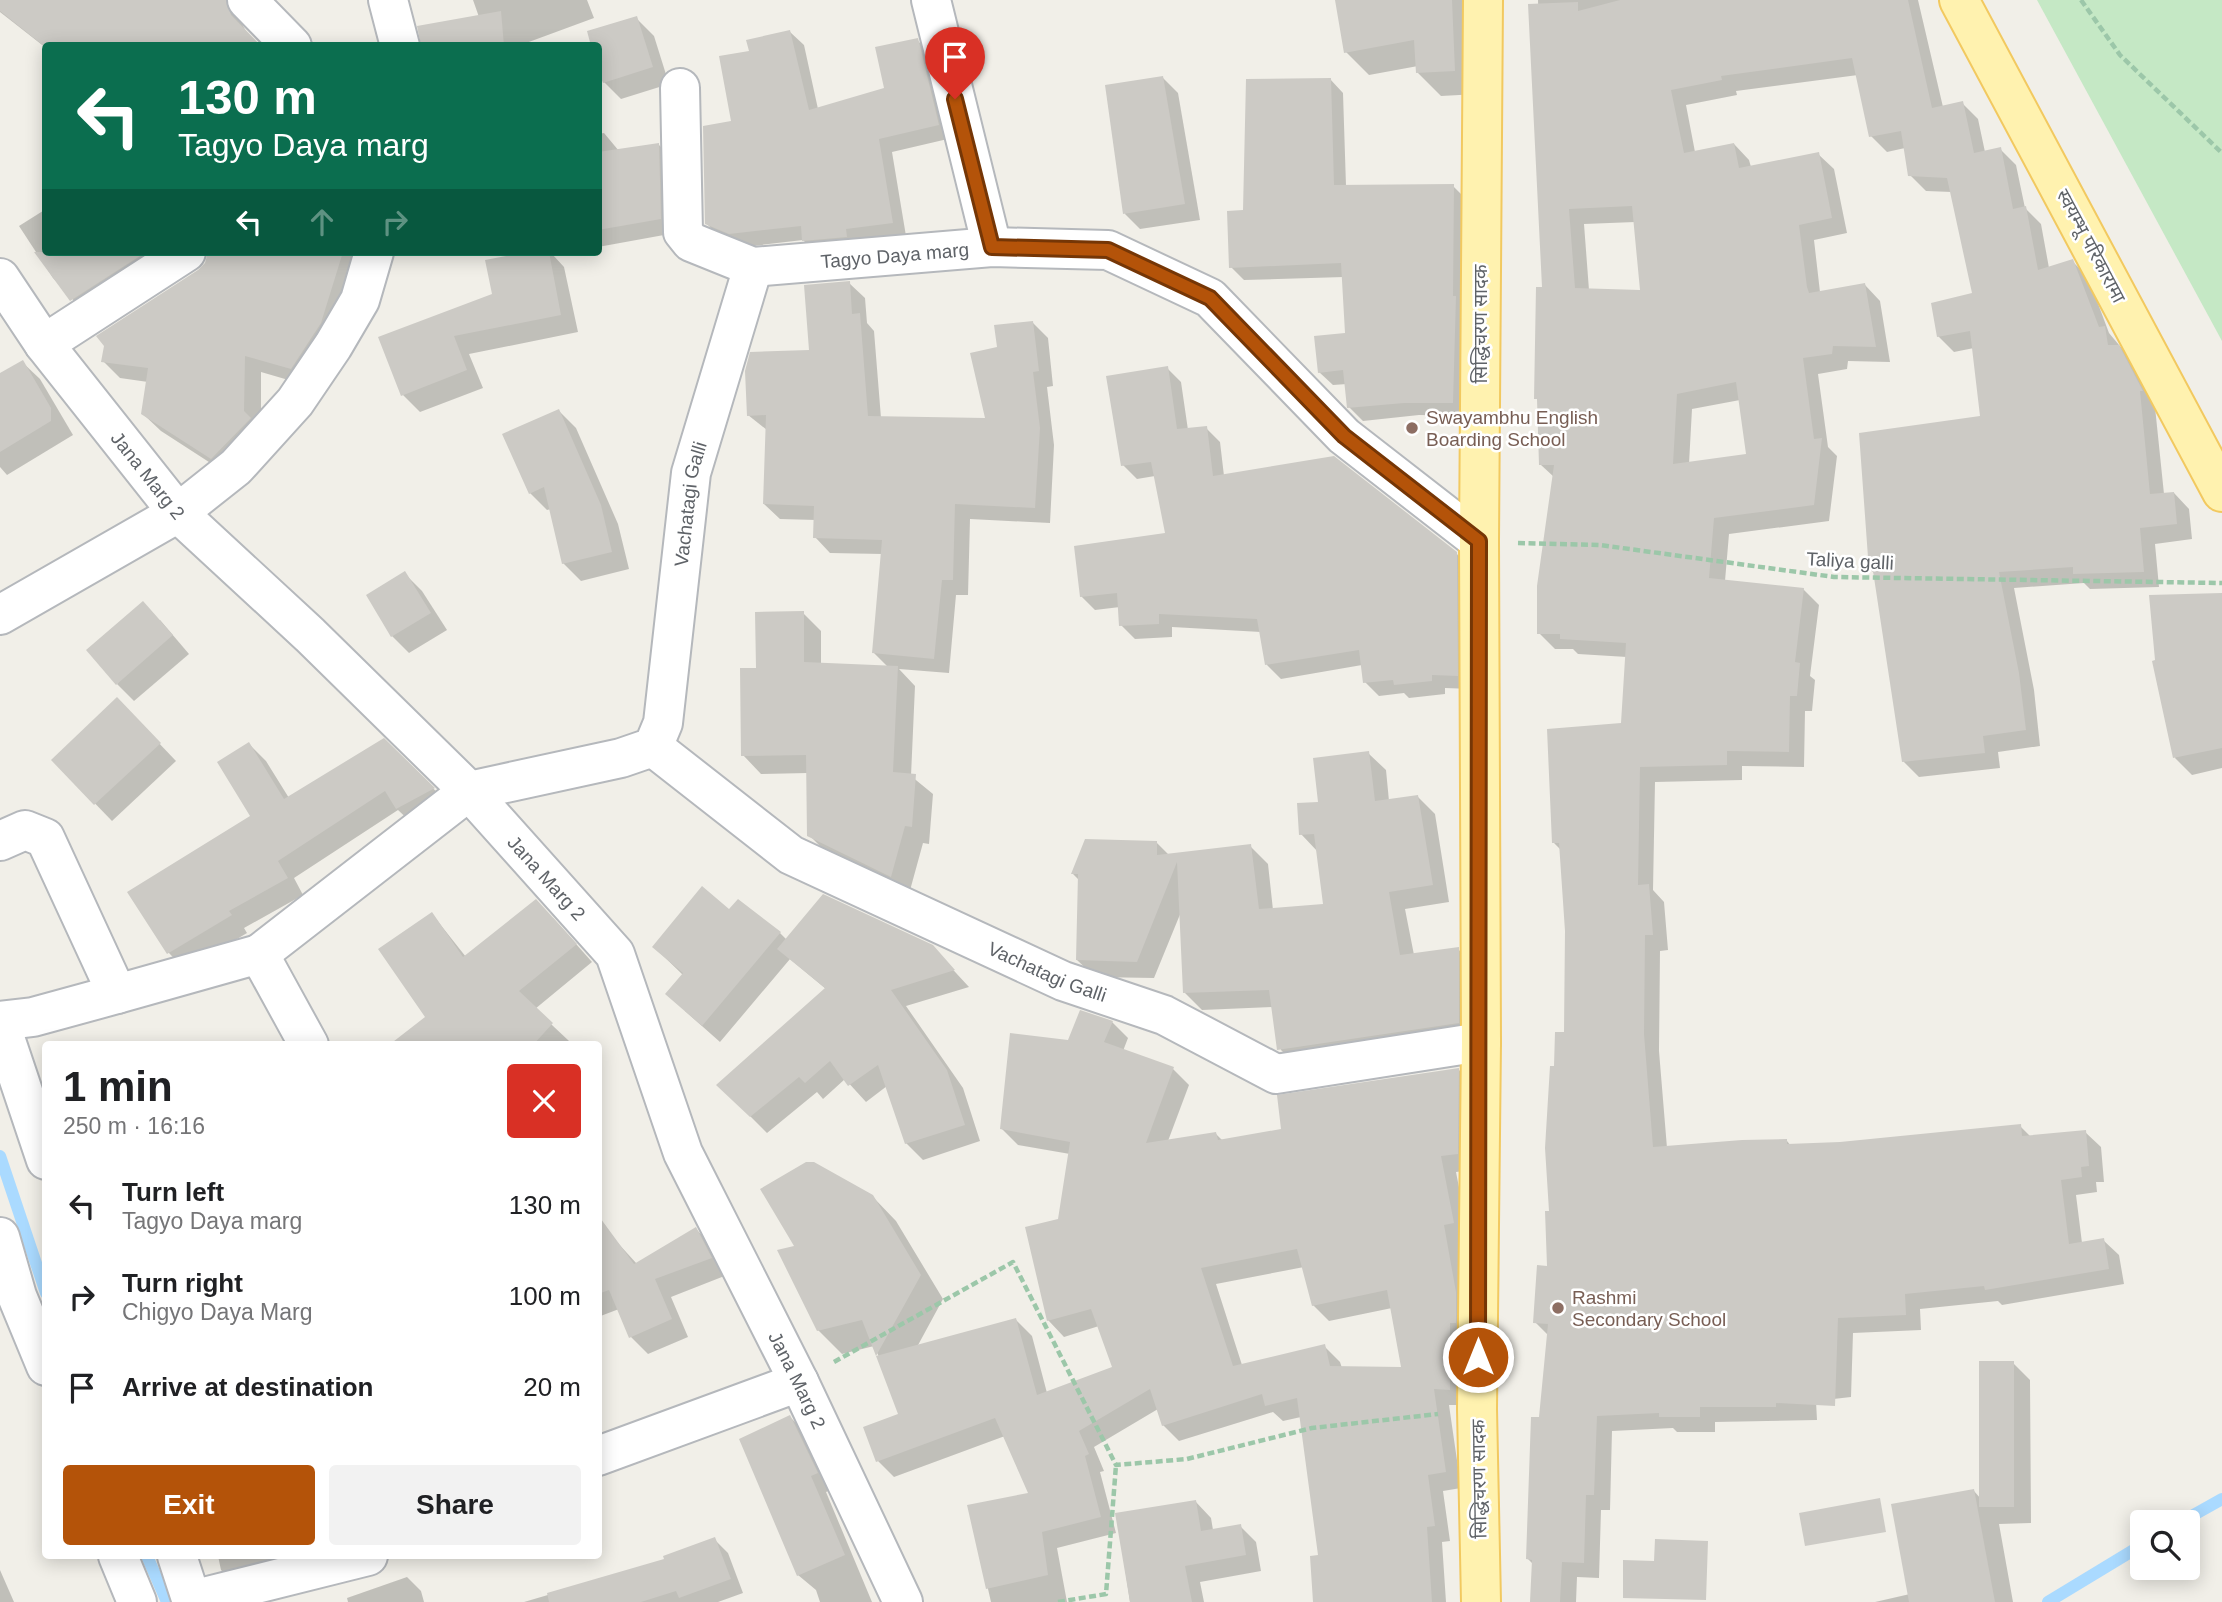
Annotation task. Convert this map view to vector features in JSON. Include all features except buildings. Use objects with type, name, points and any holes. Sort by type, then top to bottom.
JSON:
[{"type":"main road","name":"सिद्धिचरण सादक","points":[[1481,1602],[1477,1409],[1483,0]]},
{"type":"main road","name":"स्वयम्भू परिकारामा","points":[[1959,0],[2222,492]]},
{"type":"street","points":[[247,0],[288,42]]},
{"type":"street","points":[[388,0],[399,42]]},
{"type":"street","points":[[931,0],[992,247]]},
{"type":"street","points":[[680,88],[683,232],[691,242],[753,267]]},
{"type":"street","name":"Tagyo Daya marg","points":[[753,267],[992,247],[1108,250],[1210,298],[1344,436],[1479,541]]},
{"type":"street","points":[[44,344],[180,256]]},
{"type":"street","points":[[0,615],[178,513],[236,467],[295,402],[360,300],[373,256]]},
{"type":"street","name":"Vachatagi Galli","points":[[753,267],[691,473],[663,723],[653,747],[791,855],[1063,981],[1164,1015],[1276,1073],[1480,1042]]},
{"type":"street","name":"Jana Marg 2","points":[[6,300],[178,513],[310,635],[469,791],[615,954],[682,1153],[799,1382],[890,1599]]},
{"type":"street","points":[[42,1148],[0,1022],[33,1017],[259,954],[469,791],[621,758],[653,747]]},
{"type":"street","points":[[0,841],[25,830],[45,838],[117,994]]},
{"type":"street","points":[[259,954],[307,1041]]},
{"type":"street","points":[[0,1237],[17,1296],[42,1356]]},
{"type":"street","points":[[602,1444],[799,1382]]},
{"type":"street","points":[[119,1559],[136,1602]]},
{"type":"street","points":[[178,1559],[192,1601],[356,1559]]},
{"type":"path","points":[[2081,0],[2120,55],[2222,153]]},
{"type":"path","name":"Taliya galli","points":[[1479,541],[1600,545],[1834,577],[2222,583]]},
{"type":"path","points":[[799,1382],[1013,1262],[1116,1465],[1106,1594],[1058,1602]]},
{"type":"path","points":[[1116,1465],[1187,1459],[1312,1428],[1477,1409]]},
{"type":"green space","points":[[2037,0],[2222,0],[2222,341]]},
{"type":"waterway","points":[[0,1156],[42,1281]]},
{"type":"waterway","points":[[2200,1511],[2222,1499]]},
{"type":"waterway","points":[[2048,1602],[2130,1552]]},
{"type":"waterway","points":[[148,1559],[167,1602]]},
{"type":"place","name":"Swayambhu English Boarding School","points":[[1412,428]]},
{"type":"place","name":"Rashmi Secondary School","points":[[1558,1308]]},
{"type":"route","points":[[955,99],[992,247],[1108,250],[1210,298],[1344,436],[1479,541],[1478,1357]]}]
